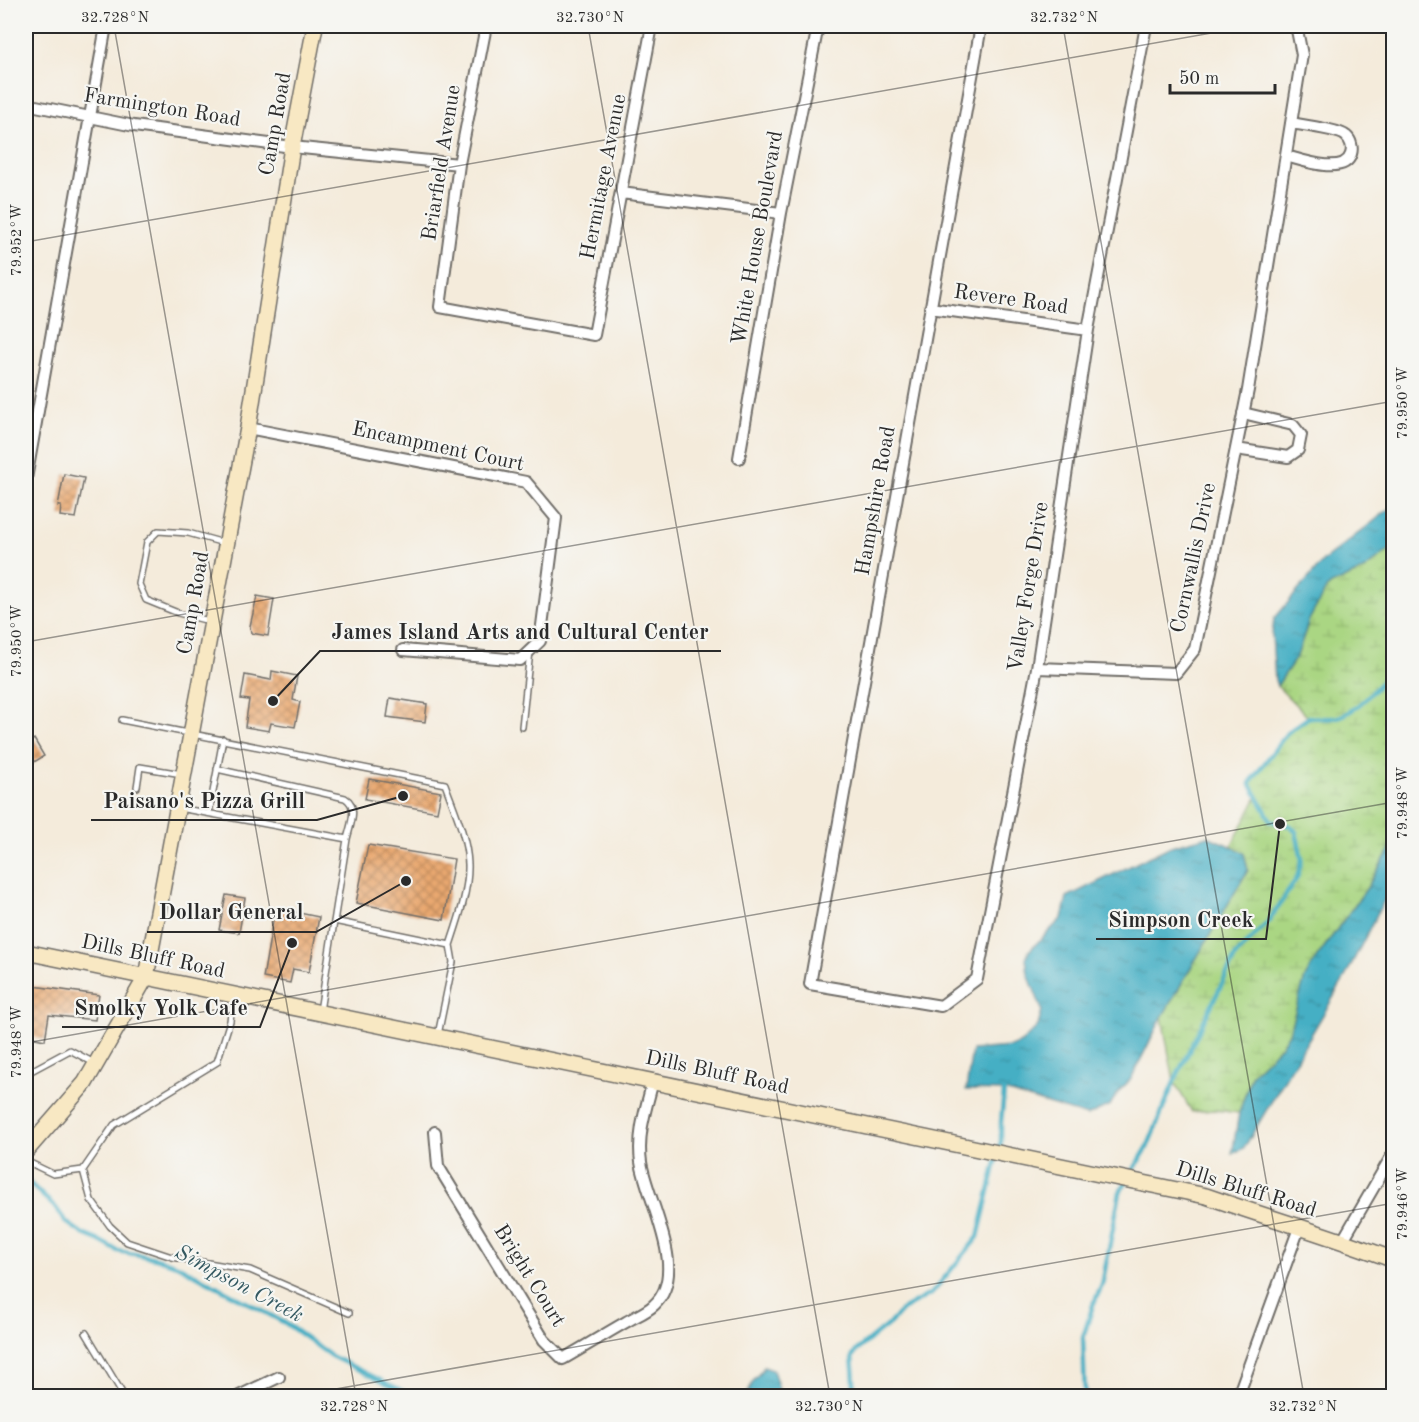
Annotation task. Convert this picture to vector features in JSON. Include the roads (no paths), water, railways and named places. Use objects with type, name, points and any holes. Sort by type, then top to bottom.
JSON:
[{"type":"street","points":[[26,479],[106,26]]},
{"type":"street","name":"Camp Road","points":[[26,1151],[85,1083],[146,977],[248,428],[292,147],[315,26]]},
{"type":"street","name":"Briarfield Avenue","points":[[486,26],[459,164],[441,308],[594,335]]},
{"type":"street","name":"Hermitage Avenue","points":[[594,335],[652,26]]},
{"type":"street","name":"White House Boulevard","points":[[739,458],[781,213],[818,26]]},
{"type":"street","name":"Hampshire Road","points":[[810,984],[981,26]]},
{"type":"street","name":"Valley Forge Drive","points":[[810,984],[941,1006],[977,979],[1037,668],[1088,330],[1146,26]]},
{"type":"street","name":"Cornwallis Drive","points":[[1037,668],[1176,673],[1195,649],[1243,413],[1302,54],[1297,30],[1292,26]]},
{"type":"street","name":"Farmington Road","points":[[26,104],[134,126],[292,147],[459,164]]},
{"type":"street","points":[[1286,156],[1336,166],[1347,160],[1352,151],[1350,141],[1345,135],[1291,123]]},
{"type":"street","points":[[621,193],[781,213]]},
{"type":"street","name":"Revere Road","points":[[930,308],[1088,330]]},
{"type":"street","points":[[1236,449],[1288,457],[1298,450],[1301,435],[1293,425],[1243,413]]},
{"type":"street","name":"Encampment Court","points":[[248,428],[526,482],[556,519],[540,640],[531,650]]},
{"type":"street","points":[[403,650],[520,660],[531,650]]},
{"type":"street","name":"Dills Bluff Road","points":[[26,952],[1206,1196],[1299,1228],[1343,1240],[1394,1260]]},
{"type":"street","name":"Bright Court","points":[[435,1132],[438,1166],[544,1340],[563,1359],[654,1305],[667,1283],[668,1263],[665,1241],[641,1162],[640,1133],[653,1081]]},
{"type":"street","points":[[1343,1240],[1394,1152]]},
{"type":"street","points":[[1238,1396],[1299,1228]]},
{"type":"street","points":[[238,1396],[279,1377]]},
{"type":"lane","points":[[212,622],[178,613],[146,600],[139,584],[147,542],[158,531],[188,533],[226,544]]},
{"type":"lane","points":[[522,727],[531,650]]},
{"type":"lane","points":[[122,720],[445,784],[460,827],[468,864],[462,908],[450,945],[453,962],[438,1037]]},
{"type":"lane","points":[[209,813],[223,739]]},
{"type":"lane","points":[[137,787],[140,767],[184,774]]},
{"type":"lane","points":[[217,769],[345,798],[350,801],[353,808],[319,1012]]},
{"type":"lane","points":[[177,807],[347,839]]},
{"type":"lane","points":[[334,921],[450,945]]},
{"type":"lane","points":[[26,1161],[53,1174],[82,1170],[114,1125],[217,1062],[230,1021],[233,995]]},
{"type":"lane","points":[[26,1069],[31,1071],[70,1050],[96,1064]]},
{"type":"lane","points":[[82,1170],[91,1200],[110,1226],[127,1242],[172,1257],[249,1270],[349,1313]]},
{"type":"lane","points":[[86,1333],[124,1396]]},
{"type":"water","points":[[1393,506],[1393,547],[1365,569],[1327,587],[1309,620],[1297,656],[1277,686],[1272,635],[1274,619],[1323,561]]},
{"type":"water","points":[[1208,836],[1244,853],[1248,870],[1162,1017],[1131,1079],[1110,1105],[1087,1116],[1004,1091],[966,1090],[972,1050],[1010,1047],[1021,1043],[1038,1026],[1042,1010],[1028,974],[1026,958],[1029,951],[1062,918],[1067,897],[1171,846]]},
{"type":"water","points":[[1393,844],[1393,883],[1343,981],[1244,1148],[1232,1154],[1239,1113],[1252,1074],[1281,1046],[1289,1033],[1305,978],[1315,960],[1367,888]]},
{"type":"water","points":[[764,1367],[773,1370],[781,1396],[746,1396],[754,1380]]},
{"type":"waterway","points":[[1085,1396],[1083,1338],[1102,1285],[1120,1192],[1147,1148],[1174,1082],[1236,955],[1269,921],[1297,878],[1302,859],[1296,832],[1291,826],[1271,821],[1250,783],[1287,733],[1309,717],[1333,718],[1348,713],[1369,695],[1394,668]]},
{"type":"waterway","name":"Simpson Creek","points":[[853,1396],[852,1357],[857,1350],[902,1310],[932,1293],[978,1237],[1001,1141],[1004,1091]]},
{"type":"waterway","name":"Simpson Creek","points":[[26,1180],[56,1208],[66,1222],[83,1234],[118,1251],[156,1258],[177,1265],[285,1323],[331,1356],[413,1396]]},
{"type":"place","name":"James Island Arts and Cultural Center","points":[[273,701]]},
{"type":"place","name":"Paisano's Pizza Grill","points":[[403,796]]},
{"type":"place","name":"Simpson Creek","points":[[1280,824]]},
{"type":"place","name":"Dollar General","points":[[406,881]]},
{"type":"place","name":"Smolky Yolk Cafe","points":[[292,943]]}]
